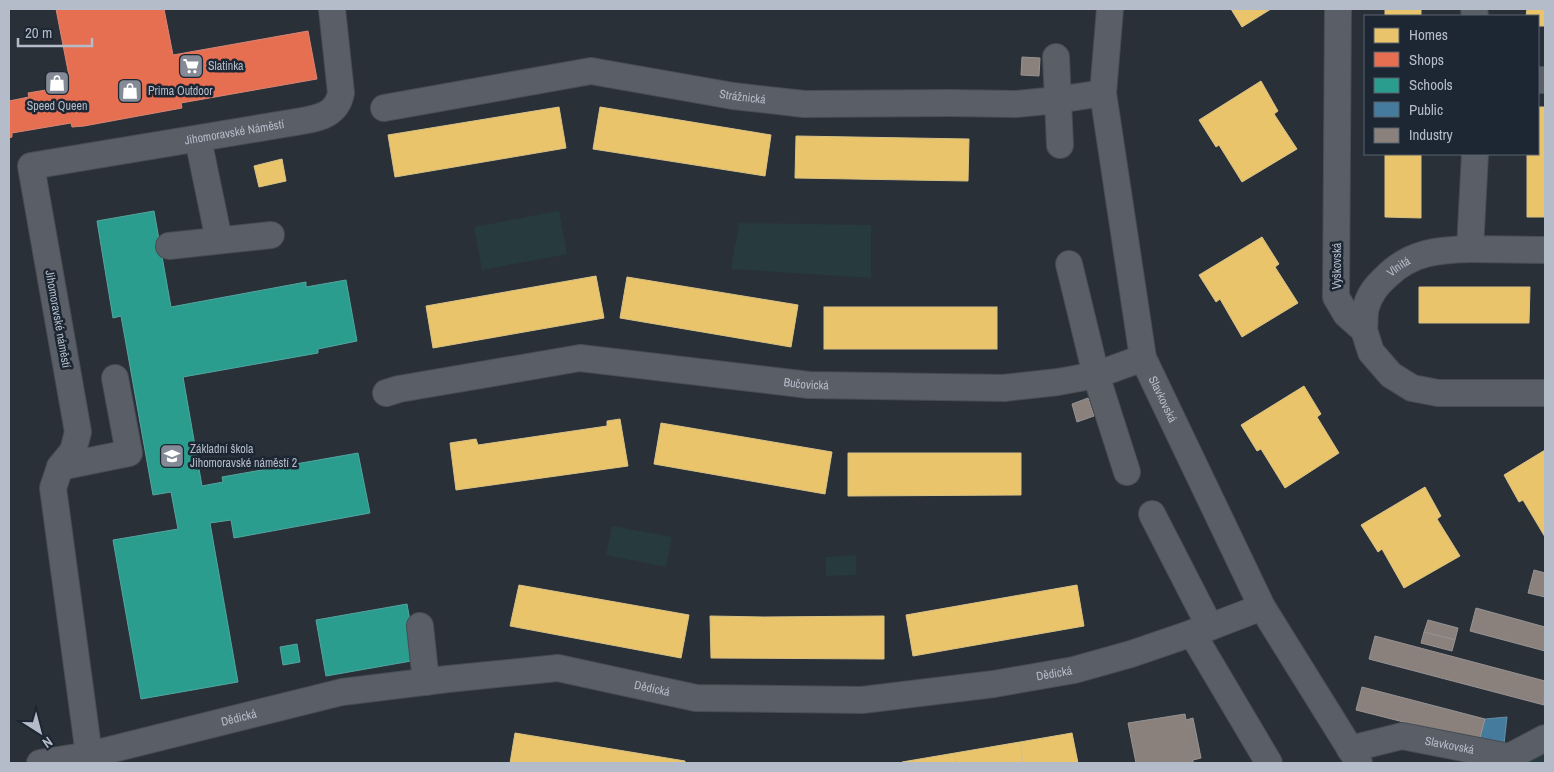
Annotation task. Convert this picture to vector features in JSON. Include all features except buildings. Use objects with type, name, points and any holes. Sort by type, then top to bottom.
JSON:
[{"type":"street","name":"Jihomoravské Náměstí","points":[[31,166],[316,119],[326,114],[336,106],[341,94],[332,9]]},
{"type":"street","name":"Slavkovská","points":[[1110,9],[1103,93],[1143,358],[1262,607],[1355,756],[1402,736],[1509,758],[1545,738]]},
{"type":"street","name":"Vyškovská","points":[[1338,9],[1336,297],[1346,314],[1364,330],[1371,352],[1391,375],[1412,388],[1438,393],[1545,392]]},
{"type":"street","points":[[1056,57],[1060,145]]},
{"type":"street","name":"Strážnická","points":[[384,108],[591,71],[733,96],[804,104],[1016,104],[1103,93]]},
{"type":"street","points":[[198,139],[212,201],[218,240]]},
{"type":"street","points":[[1470,249],[1475,155]]},
{"type":"street","name":"Jihomoravské náměstí","points":[[31,166],[78,432],[73,451],[60,467],[53,488],[89,755]]},
{"type":"street","points":[[169,246],[271,235]]},
{"type":"street","name":"Vlnitá","points":[[1364,330],[1366,308],[1374,288],[1395,268],[1416,256],[1441,250],[1545,250]]},
{"type":"street","points":[[1069,264],[1096,375],[1127,472]]},
{"type":"street","name":"Bučovická","points":[[386,393],[399,389],[580,358],[809,385],[1004,388],[1058,382],[1096,375],[1143,358]]},
{"type":"street","points":[[60,467],[129,452],[115,378]]},
{"type":"street","points":[[1152,514],[1201,630],[1269,763]]},
{"type":"street","name":"Dědická","points":[[40,763],[89,755],[342,692],[558,668],[696,698],[862,700],[994,684],[1074,670],[1131,654],[1262,607]]},
{"type":"street","points":[[420,626],[426,682]]},
{"type":"green space","points":[[559,211],[567,254],[482,270],[474,227]]},
{"type":"green space","points":[[739,223],[871,225],[871,278],[731,269]]},
{"type":"green space","points":[[612,526],[672,537],[666,567],[606,555]]},
{"type":"green space","points":[[856,555],[856,575],[826,576],[826,557]]},
{"type":"green space","points":[[1545,744],[1545,763],[1510,763]]},
{"type":"place","name":"Slatinka","points":[[191,66]]},
{"type":"place","name":"Speed Queen","points":[[57,83]]},
{"type":"place","name":"Prima Outdoor","points":[[130,91]]},
{"type":"place","name":"Základní škola Jihomoravské náměstí 2","points":[[172,456]]}]
